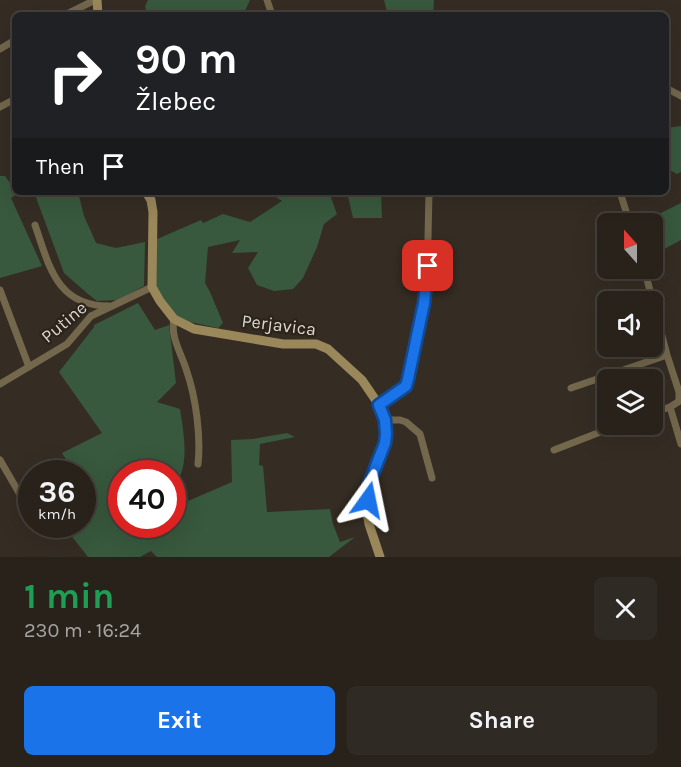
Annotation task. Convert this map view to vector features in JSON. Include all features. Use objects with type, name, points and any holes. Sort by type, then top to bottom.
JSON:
[{"type":"street","points":[[71,12],[96,0]]},
{"type":"street","points":[[148,195],[153,212],[152,286],[174,319],[173,336],[187,372],[196,410],[198,464]]},
{"type":"street","points":[[379,405],[406,386],[408,379],[427,284],[429,195]]},
{"type":"street","points":[[621,195],[627,213]]},
{"type":"street","points":[[34,225],[53,275],[61,286],[76,299],[96,306],[113,306]]},
{"type":"street","points":[[647,279],[680,395],[678,402],[663,409]]},
{"type":"street","name":"Putine","points":[[0,384],[67,344],[91,316],[152,286]]},
{"type":"street","name":"Putine","points":[[0,290],[29,367]]},
{"type":"street","name":"Perjavica","points":[[174,319],[194,329],[283,344],[315,344],[328,349],[362,380],[379,405],[385,420],[385,443],[369,484],[368,518],[380,557]]},
{"type":"street","points":[[571,387],[667,355]]},
{"type":"street","points":[[670,407],[681,444]]},
{"type":"street","points":[[385,420],[406,422],[420,434],[432,478]]},
{"type":"street","points":[[554,450],[597,433]]},
{"type":"street","points":[[0,460],[18,491]]},
{"type":"green space","points":[[148,0],[250,0],[244,12],[146,12],[145,6]]},
{"type":"green space","points":[[384,0],[434,0],[433,12],[387,12]]},
{"type":"green space","points":[[681,126],[681,172],[677,174],[669,170],[669,128]]},
{"type":"green space","points":[[0,176],[5,176],[12,186],[12,195],[16,195],[11,198],[42,266],[0,278]]},
{"type":"green space","points":[[35,195],[79,195],[84,216],[96,243],[116,248],[145,242],[144,286],[118,300],[97,301],[64,273]]},
{"type":"green space","points":[[273,195],[330,195],[337,214],[324,224],[317,247],[303,278],[293,289],[274,291],[257,285],[248,268],[258,252],[232,253],[240,240],[208,247],[205,283],[223,323],[218,328],[175,317],[156,287],[155,240],[201,220],[203,223],[223,214],[250,222],[282,201]]},
{"type":"green space","points":[[348,195],[381,195],[382,218],[353,218]]},
{"type":"green space","points":[[681,203],[681,240],[663,250],[663,213],[661,213]]},
{"type":"green space","points":[[138,303],[155,330],[169,325],[176,383],[157,402],[180,409],[184,435],[184,460],[108,460],[108,538],[186,538],[186,496],[188,501],[232,482],[231,440],[287,433],[295,437],[260,444],[259,465],[263,466],[267,512],[330,509],[340,542],[355,537],[329,557],[157,557],[151,551],[140,557],[88,557],[73,538],[96,538],[96,460],[66,460],[62,453],[102,433],[59,372],[94,327]]},
{"type":"route","points":[[368,500],[371,477],[385,443],[385,420],[379,405],[406,386],[424,303],[428,266]]}]
